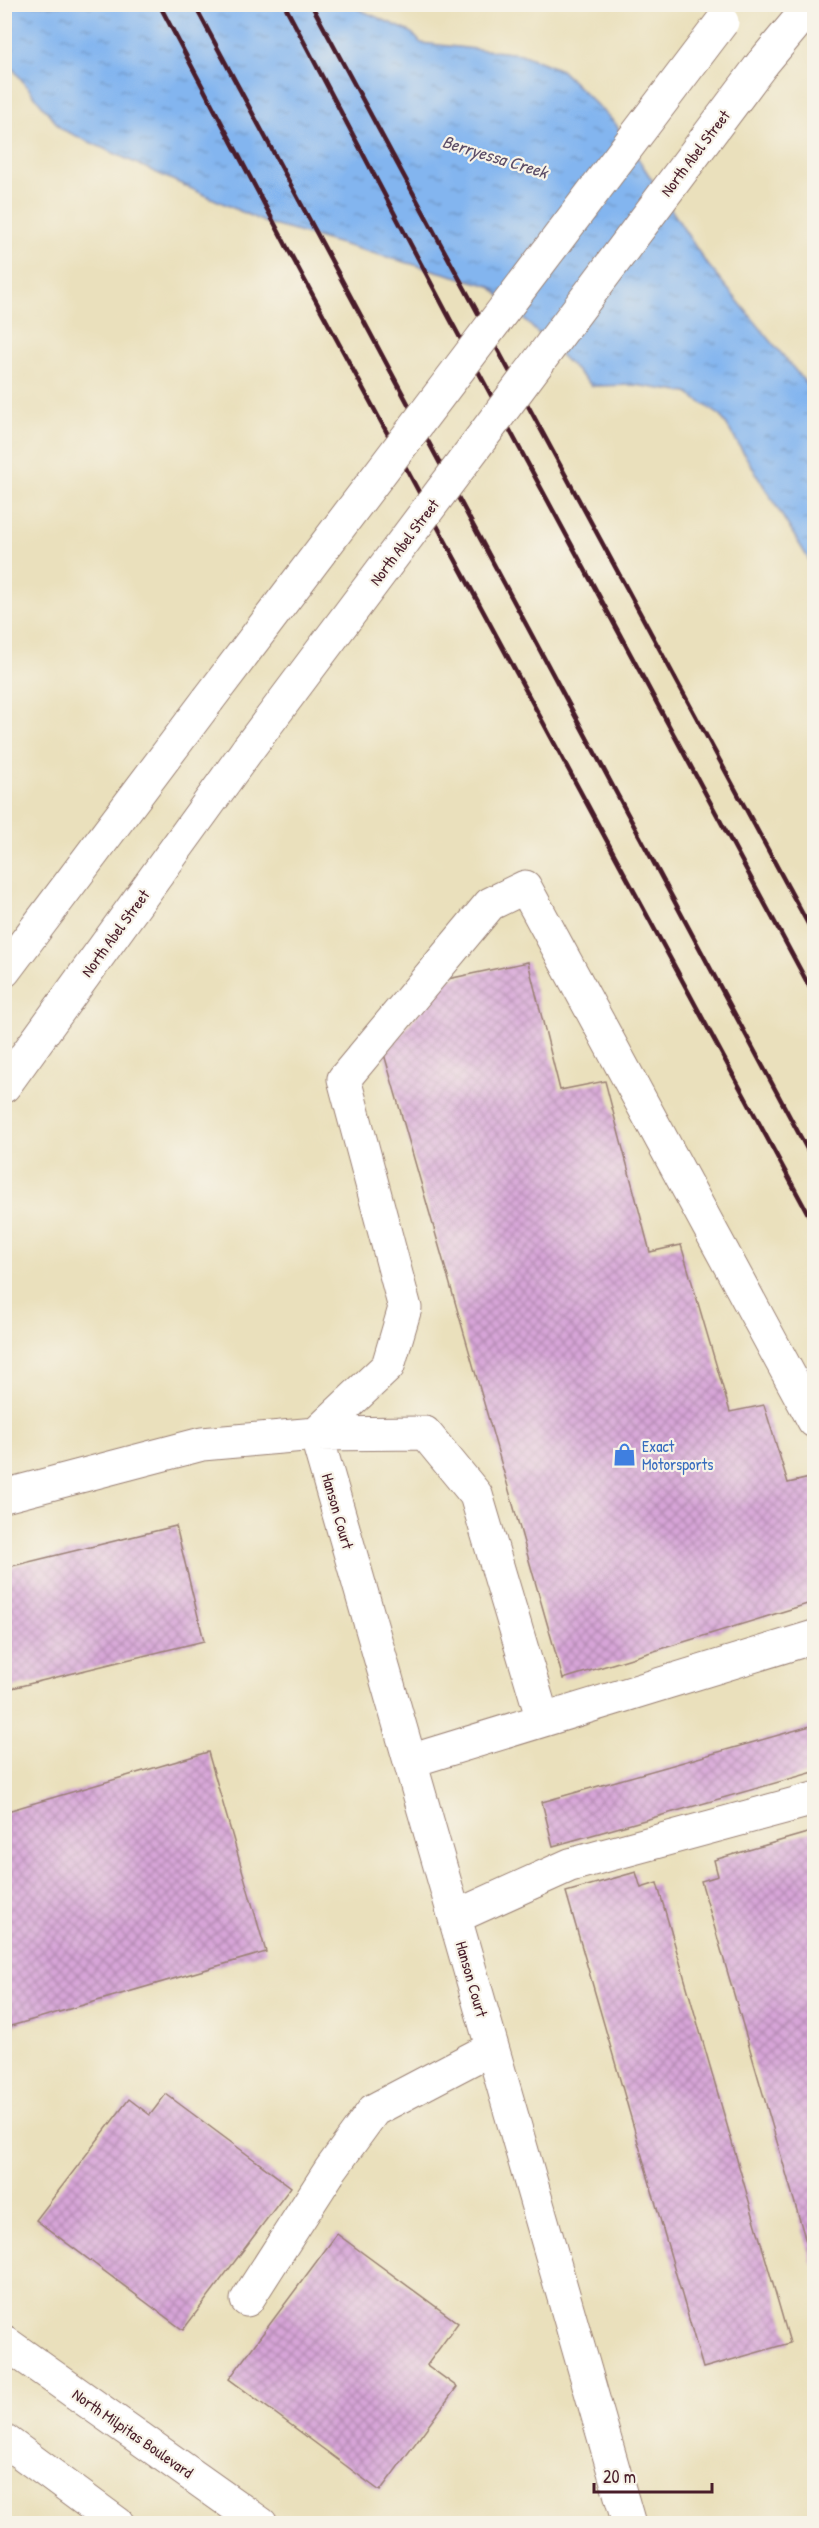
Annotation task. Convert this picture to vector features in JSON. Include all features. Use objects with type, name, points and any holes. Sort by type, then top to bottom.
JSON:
[{"type":"main road","name":"North Abel Street","points":[[4,1086],[248,749],[762,64],[812,4]]},
{"type":"main road","points":[[4,971],[729,13]]},
{"type":"main road","points":[[316,1434],[388,1366],[405,1308],[344,1079],[490,904],[525,887],[814,1421]]},
{"type":"main road","points":[[4,1496],[202,1444],[316,1434],[425,1433],[476,1495],[543,1720]]},
{"type":"main road","name":"Hanson Court","points":[[316,1434],[629,2523]]},
{"type":"main road","points":[[410,1761],[814,1637]]},
{"type":"main road","points":[[455,1917],[570,1865],[814,1799]]},
{"type":"main road","points":[[248,2300],[331,2169],[374,2110],[492,2048]]},
{"type":"main road","name":"North Milpitas Boulevard","points":[[4,2342],[261,2523]]},
{"type":"main road","points":[[4,2440],[118,2523]]},
{"type":"water","name":"Berryessa Creek","points":[[4,5],[349,5],[411,32],[421,43],[521,54],[561,70],[615,123],[704,260],[814,393],[814,568],[721,416],[687,393],[635,385],[592,386],[490,286],[266,223],[61,129],[5,59]]},
{"type":"building","points":[[528,962],[560,1090],[605,1081],[650,1252],[681,1245],[730,1412],[764,1405],[788,1483],[814,1477],[814,1602],[563,1679],[384,1054],[448,979]]},
{"type":"building","points":[[176,1526],[204,1641],[4,1690],[4,1568]]},
{"type":"building","points":[[814,1725],[814,1772],[553,1846],[542,1802]]},
{"type":"building","points":[[208,1752],[266,1952],[4,2028],[4,1812]]},
{"type":"building","points":[[814,1831],[814,2269],[701,1881],[718,1876],[714,1860]]},
{"type":"building","points":[[636,1872],[641,1888],[657,1883],[790,2343],[703,2368],[566,1892]]},
{"type":"building","points":[[166,2094],[291,2187],[183,2330],[36,2220],[129,2099],[150,2115]]},
{"type":"building","points":[[337,2234],[458,2323],[427,2365],[457,2387],[380,2491],[229,2379]]},
{"type":"railway","points":[[159,4],[289,251],[814,1225]]},
{"type":"railway","points":[[194,4],[814,1162]]},
{"type":"railway","points":[[284,4],[450,319],[814,995]]},
{"type":"railway","points":[[311,4],[814,935]]},
{"type":"place","name":"Exact Motorsports","points":[[624,1455]]}]
